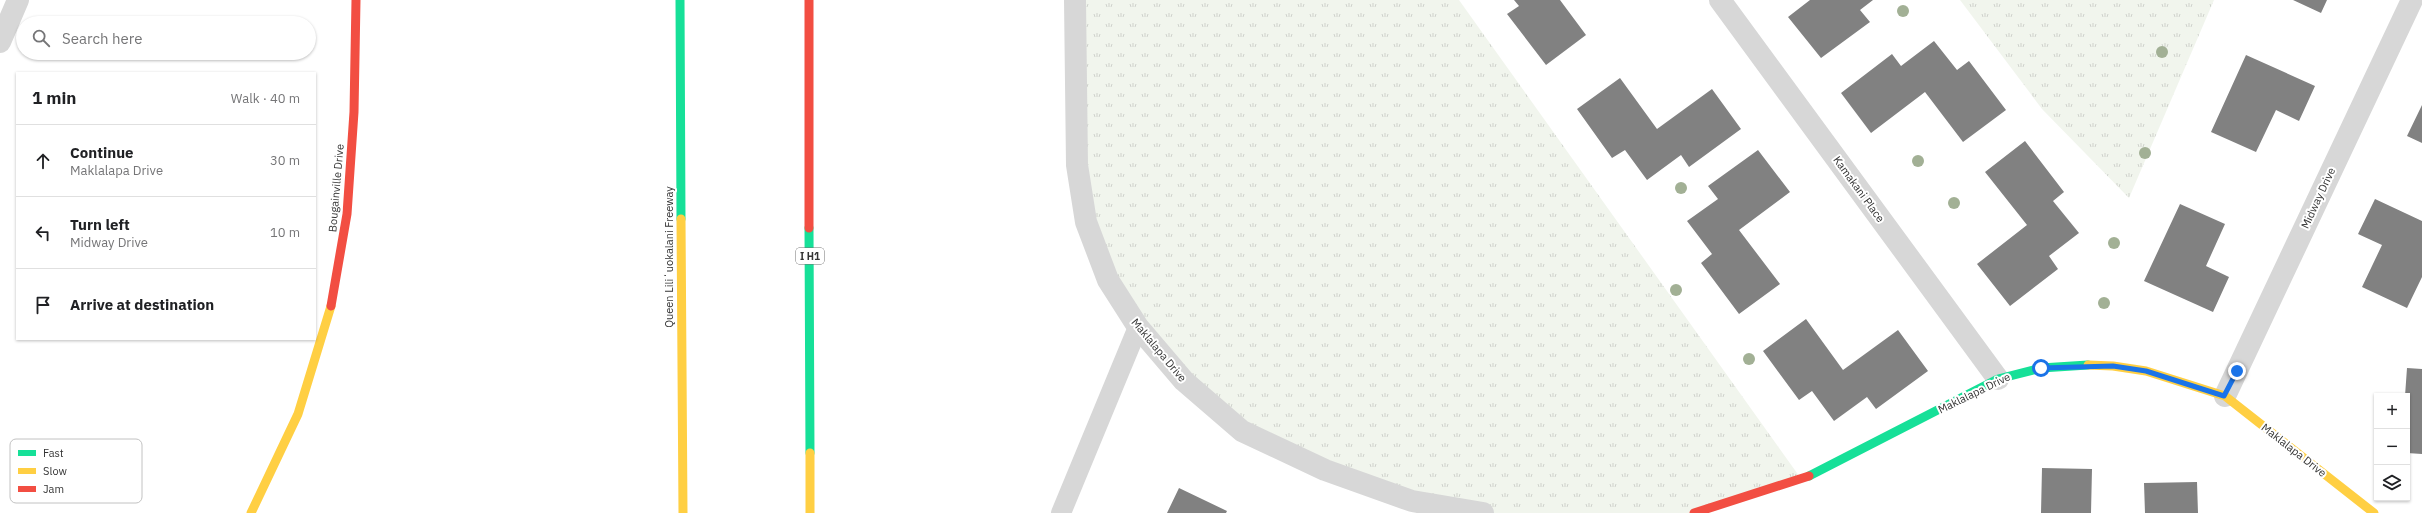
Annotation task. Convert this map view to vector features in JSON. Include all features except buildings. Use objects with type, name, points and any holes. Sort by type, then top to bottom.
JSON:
[{"type":"main road","name":"Bougainville Drive","points":[[253,510],[298,414],[329,315],[348,214],[354,112],[356,0]]},
{"type":"main road","name":"Queen Liliʻuokalani Freeway","points":[[680,0],[683,513]]},
{"type":"main road","name":"I H1","points":[[810,0],[810,513]]},
{"type":"main road","name":"Maklalapa Drive","points":[[1694,513],[1802,480],[1998,379],[2041,368],[2113,366],[2146,371],[2224,396],[2374,513]]},
{"type":"street","points":[[0,42],[18,0]]},
{"type":"street","name":"Maklalapa Drive","points":[[1075,0],[1077,166],[1086,222],[1108,280],[1138,327],[1184,381],[1242,431],[1325,470],[1412,501],[1483,513]]},
{"type":"street","name":"Kamakani Place","points":[[1720,0],[1998,379]]},
{"type":"street","name":"Midway Drive","points":[[2224,396],[2412,0]]},
{"type":"lane","points":[[1061,513],[1138,327]]},
{"type":"green space","points":[[1075,0],[1459,0],[1802,480],[1696,513],[1483,513],[1412,501],[1242,431],[1138,327],[1086,222]]},
{"type":"green space","points":[[1960,0],[2214,0],[2129,198],[2042,109]]},
{"type":"traffic: fast","points":[[680,0],[681,219]]},
{"type":"traffic: fast","points":[[809,228],[810,453]]},
{"type":"traffic: fast","points":[[1809,476],[1998,379],[2041,368],[2088,365]]},
{"type":"traffic: slow","points":[[681,219],[683,513]]},
{"type":"traffic: slow","points":[[251,513],[298,414],[331,306]]},
{"type":"traffic: slow","points":[[2088,365],[2113,366],[2146,371],[2225,396],[2374,513]]},
{"type":"traffic: slow","points":[[810,453],[810,513]]},
{"type":"traffic: jam","points":[[331,306],[347,214],[354,112],[356,0]]},
{"type":"traffic: jam","points":[[809,0],[809,228]]},
{"type":"traffic: jam","points":[[1694,513],[1809,476]]},
{"type":"route","points":[[2041,368],[2080,365],[2113,366],[2146,371],[2224,396],[2237,371]]}]
